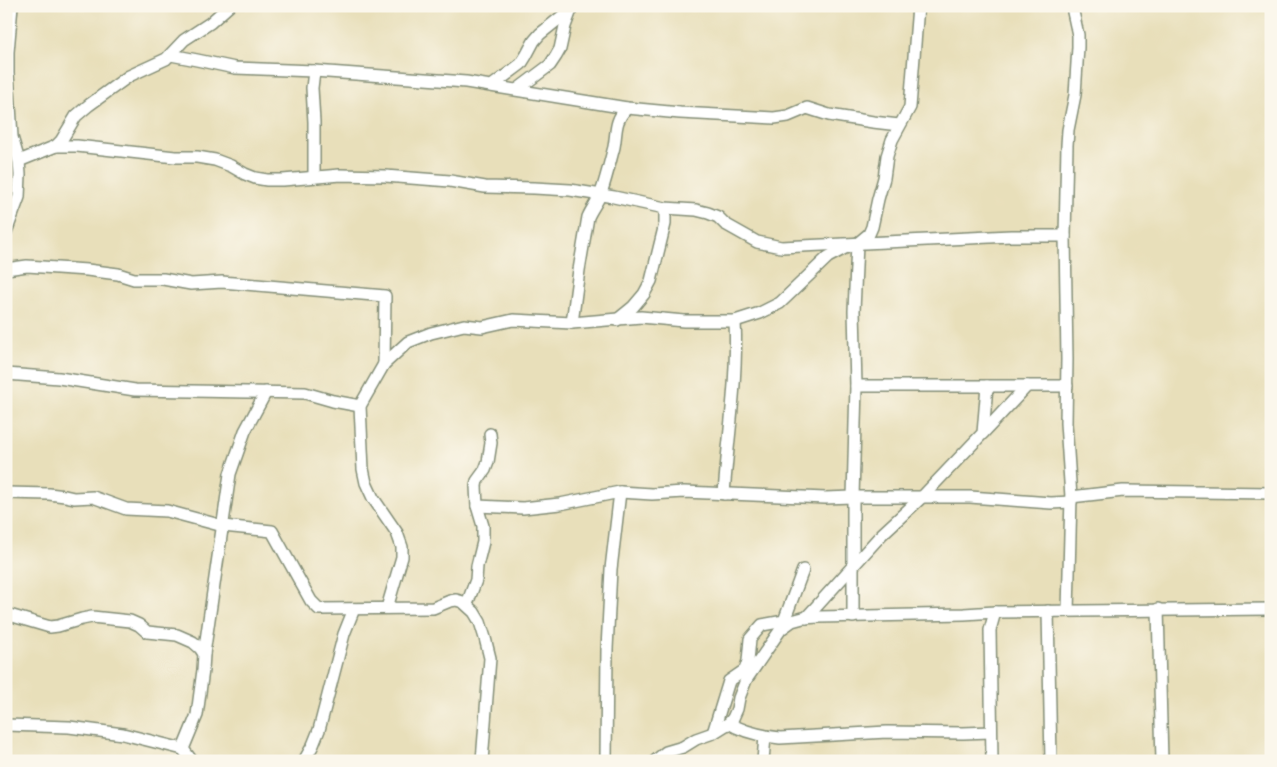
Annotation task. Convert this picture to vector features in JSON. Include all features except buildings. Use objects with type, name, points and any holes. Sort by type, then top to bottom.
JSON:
[{"type":"street","points":[[6,232],[19,197],[20,175],[19,161],[12,137],[8,73],[12,6]]},
{"type":"street","points":[[56,146],[76,116],[89,105],[129,76],[171,55],[184,40],[210,24],[229,6]]},
{"type":"street","points":[[387,608],[402,557],[402,547],[397,533],[366,484],[363,469],[360,406],[384,364],[408,342],[432,333],[464,325],[482,327],[512,320],[572,323],[641,317],[684,321],[734,321],[760,314],[780,303],[828,257],[857,244],[869,234],[892,140],[908,111],[910,102],[918,6]]},
{"type":"street","points":[[1068,611],[1071,500],[1067,446],[1065,236],[1067,137],[1075,95],[1078,47],[1073,6]]},
{"type":"street","points":[[493,86],[521,64],[540,34],[572,8]]},
{"type":"street","points":[[518,89],[550,65],[556,56],[560,49],[565,26],[572,8]]},
{"type":"street","points":[[171,55],[235,68],[314,71],[466,82],[626,108],[774,118],[788,116],[807,108],[830,114],[899,125]]},
{"type":"street","points":[[314,71],[312,88],[314,177]]},
{"type":"street","points":[[572,323],[588,217],[601,194],[614,146],[617,122],[626,108]]},
{"type":"street","points":[[19,161],[56,146],[77,146],[215,160],[255,178],[267,180],[340,175],[385,176],[450,181],[485,188],[570,190],[601,194],[665,208],[696,210],[708,213],[718,217],[725,224],[757,242],[781,246],[1011,236],[1065,236]]},
{"type":"street","points":[[617,320],[633,307],[648,288],[651,281],[665,224],[665,208]]},
{"type":"street","points":[[853,617],[856,386],[854,311],[857,244]]},
{"type":"street","points":[[6,269],[27,266],[86,270],[118,274],[134,279],[163,279],[191,284],[222,282],[385,296],[384,364]]},
{"type":"street","points":[[724,494],[736,345],[734,321]]},
{"type":"street","points":[[6,374],[59,378],[135,390],[304,393],[360,406]]},
{"type":"street","points":[[856,386],[1067,386]]},
{"type":"street","points":[[983,433],[988,386]]},
{"type":"street","points":[[806,618],[882,534],[922,497],[1027,386]]},
{"type":"street","points":[[183,750],[197,715],[230,474],[245,431],[266,392]]},
{"type":"street","points":[[467,604],[476,580],[477,566],[483,542],[483,526],[477,506],[476,492],[477,481],[488,462],[491,443],[490,434]]},
{"type":"street","points":[[477,506],[523,508],[560,504],[620,492],[652,494],[684,492],[824,498],[970,497],[1051,503],[1123,491],[1271,493]]},
{"type":"street","points":[[606,761],[611,569],[620,492]]},
{"type":"street","points":[[6,493],[49,494],[74,498],[93,497],[126,509],[167,511],[223,526],[272,531],[311,601],[318,609],[433,608],[456,600],[467,604],[480,622],[490,658],[482,761]]},
{"type":"street","points":[[713,734],[729,681],[745,670],[748,661],[750,638],[762,625],[784,621],[803,570]]},
{"type":"street","points":[[304,761],[314,744],[344,634],[354,609]]},
{"type":"street","points":[[1158,609],[1162,761]]},
{"type":"street","points":[[657,760],[666,752],[713,734],[729,723],[737,709],[746,680],[781,629],[792,621],[806,618],[995,612],[1271,609]]},
{"type":"street","points":[[1048,611],[1051,761]]},
{"type":"street","points":[[992,761],[990,630],[995,612]]},
{"type":"street","points":[[6,614],[50,627],[92,617],[130,621],[140,625],[150,633],[177,635],[193,642],[204,654]]},
{"type":"street","points":[[729,723],[737,728],[780,738],[887,732],[991,732]]},
{"type":"street","points":[[6,725],[69,727],[123,734],[183,750],[192,761]]},
{"type":"street","points":[[764,761],[765,736]]}]
